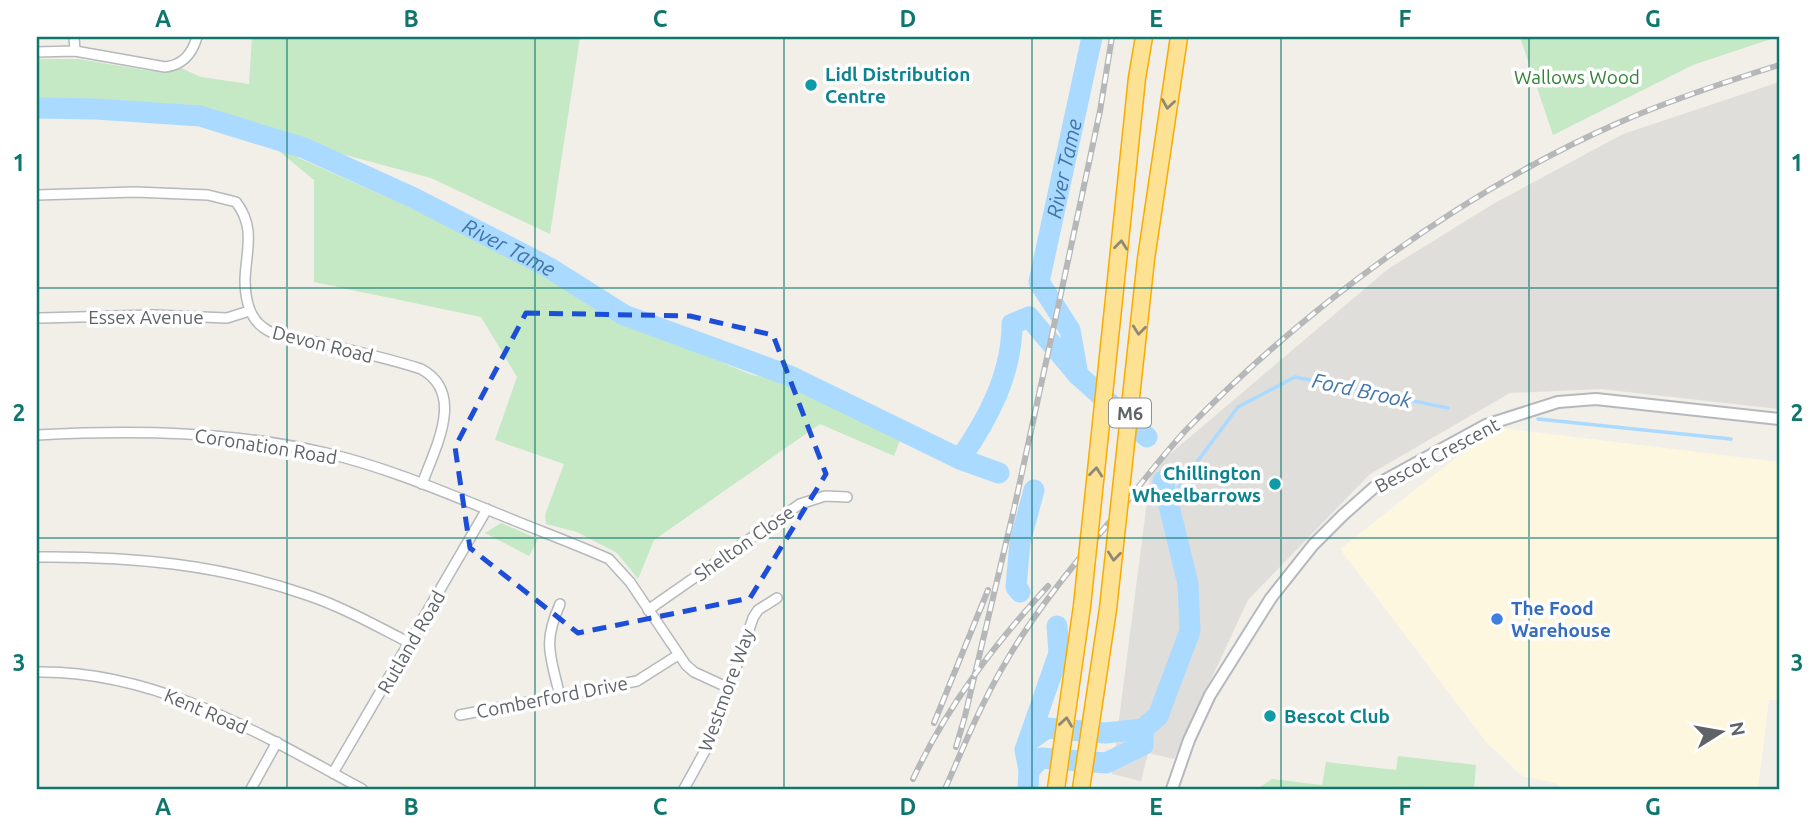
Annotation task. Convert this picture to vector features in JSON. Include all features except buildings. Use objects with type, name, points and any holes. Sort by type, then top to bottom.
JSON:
[{"type":"highway","name":"M6","points":[[1056,789],[1082,607],[1137,78],[1144,37]]},
{"type":"highway","name":"M6","points":[[1081,789],[1108,610],[1146,259],[1179,37]]},
{"type":"street","points":[[75,37],[75,51]]},
{"type":"street","points":[[37,52],[75,51],[165,68],[187,58],[197,37]]},
{"type":"street","name":"Devon Road","points":[[37,195],[135,192],[208,195],[236,202],[247,219],[249,234],[245,282],[250,310],[265,330],[411,366],[434,378],[442,390],[446,412],[422,484]]},
{"type":"street","name":"Essex Avenue","points":[[41,318],[227,318],[250,310]]},
{"type":"street","name":"Bescot Crescent","points":[[1172,789],[1204,706],[1271,598],[1313,545],[1378,484],[1486,425],[1558,402],[1596,399],[1779,419]]},
{"type":"street","name":"Coronation Road","points":[[37,435],[135,431],[243,439],[327,453],[422,484],[609,559],[622,572],[678,655],[694,672],[731,689]]},
{"type":"street","name":"Shelton Close","points":[[648,610],[800,504],[825,496],[847,497]]},
{"type":"street","name":"Rutland Road","points":[[333,774],[487,509]]},
{"type":"street","points":[[37,556],[121,557],[210,568],[308,595],[410,643]]},
{"type":"street","name":"Westmore Way","points":[[684,789],[712,738],[731,689],[753,618],[758,610],[777,598]]},
{"type":"street","points":[[560,696],[548,643],[551,626],[561,604]]},
{"type":"street","name":"Comberford Drive","points":[[460,715],[637,681],[678,655]]},
{"type":"street","name":"Kent Road","points":[[37,672],[93,676],[155,690],[229,719],[362,789]]},
{"type":"street","points":[[251,789],[277,743]]},
{"type":"highlighted area","points":[[526,313],[690,316],[773,335],[826,474],[750,598],[578,633],[470,548],[455,447]]},
{"type":"shaded area","points":[[1779,82],[1779,409],[1601,389],[1510,393],[1370,474],[1248,600],[1174,759],[1148,753],[1141,781],[1112,774],[1151,470],[1388,269],[1493,204],[1623,134]]},
{"type":"shaded area","points":[[1502,428],[1779,462],[1779,700],[1769,700],[1758,789],[1562,789],[1556,783],[1522,776],[1486,742],[1340,549],[1454,459]]},
{"type":"green space","points":[[252,37],[580,37],[550,234],[431,178],[226,119],[128,106],[37,104],[37,59],[79,59],[150,71],[168,72],[181,68],[201,77],[249,84]]},
{"type":"green space","name":"Wallows Wood","points":[[1520,37],[1777,37],[1693,65],[1553,135]]},
{"type":"green space","points":[[274,147],[470,234],[634,326],[752,375],[780,380],[900,440],[894,456],[820,424],[654,540],[638,579],[617,553],[577,532],[546,524],[545,515],[564,464],[495,440],[517,377],[481,317],[314,282],[314,180]]},
{"type":"green space","points":[[501,523],[538,539],[529,556],[485,533]]},
{"type":"green space","points":[[1398,756],[1476,765],[1474,789],[1257,789],[1272,779],[1322,785],[1326,762],[1396,770]]},
{"type":"waterway","name":"River Tame","points":[[1078,375],[1070,330],[1039,282],[1092,37]]},
{"type":"waterway","name":"River Tame","points":[[37,108],[200,116],[304,148],[414,198],[548,267],[624,315],[790,376],[960,459],[999,473]]},
{"type":"waterway","name":"River Tame","points":[[960,459],[989,412],[1003,378],[1008,361],[1012,324],[1029,317],[1078,375],[1147,437]]},
{"type":"waterway","name":"Ford Brook","points":[[1170,510],[1179,486],[1238,407],[1295,377],[1448,408]]},
{"type":"waterway","name":"Ford Brook","points":[[1538,419],[1731,439]]},
{"type":"waterway","name":"River Tame","points":[[1029,770],[1041,758],[1106,763],[1143,745],[1143,729],[1158,716],[1190,631],[1188,584],[1163,481]]},
{"type":"waterway","name":"River Tame","points":[[1020,592],[1016,587],[1020,542],[1034,490]]},
{"type":"waterway","name":"River Tame","points":[[1028,789],[1029,770],[1025,750],[1059,653],[1057,626]]},
{"type":"waterway","name":"River Tame","points":[[1028,741],[1047,728],[1105,733],[1143,729]]},
{"type":"railway","points":[[956,747],[1014,509],[1100,111],[1112,37]]},
{"type":"railway","points":[[945,789],[996,680],[1045,602],[1186,430],[1282,340],[1388,257],[1501,183],[1618,123],[1779,65]]},
{"type":"railway","points":[[913,779],[956,701],[1009,631],[1048,586]]},
{"type":"railway","points":[[934,723],[988,590]]},
{"type":"place","name":"Lidl Distribution Centre","points":[[811,85]]},
{"type":"place","name":"Chillington Wheelbarrows","points":[[1275,484]]},
{"type":"place","name":"The Food Warehouse","points":[[1497,619]]},
{"type":"place","name":"Bescot Club","points":[[1270,716]]}]
